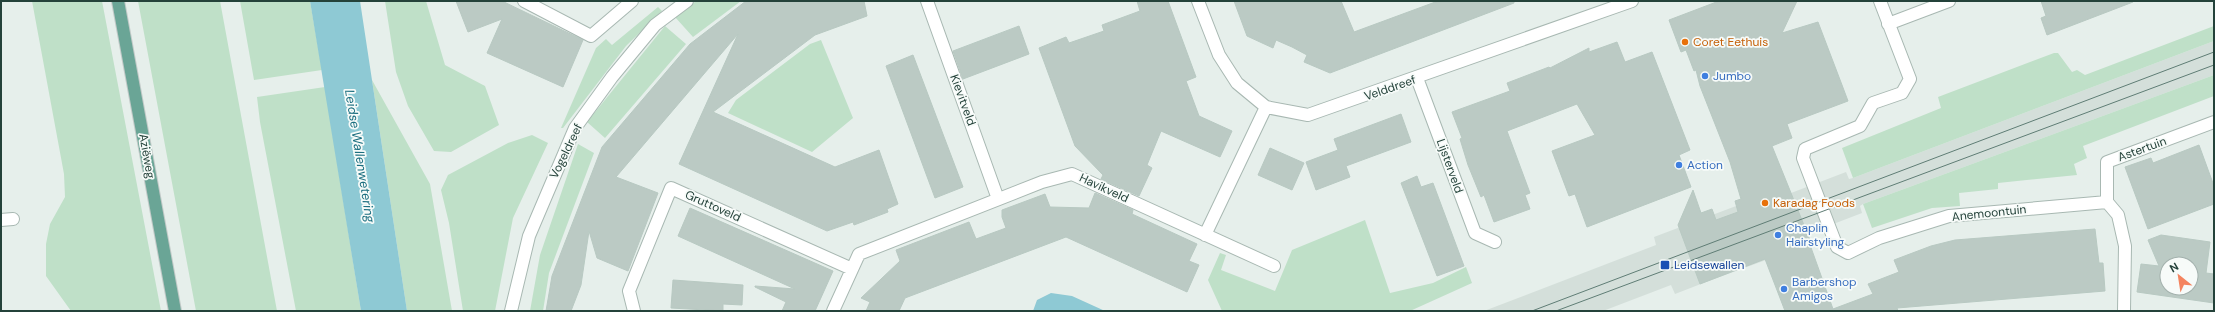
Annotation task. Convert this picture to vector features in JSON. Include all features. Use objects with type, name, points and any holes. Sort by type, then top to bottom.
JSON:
[{"type":"main road","name":"Aziëweg","points":[[118,1],[175,311]]},
{"type":"street","points":[[524,1],[591,36],[632,1]]},
{"type":"street","name":"Vogeldreef","points":[[511,311],[529,236],[575,128],[612,76],[655,25],[687,1]]},
{"type":"street","name":"Kievitveld","points":[[927,1],[998,199]]},
{"type":"street","name":"Velddreef","points":[[1198,1],[1219,55],[1237,84],[1266,107],[1308,115],[1417,78],[1632,1]]},
{"type":"street","points":[[1880,1],[1888,24],[1949,1]]},
{"type":"street","name":"Anemoontuin","points":[[1888,24],[1910,79],[1902,93],[1873,103],[1860,126],[1805,149],[1802,158],[1837,247],[1848,253],[1879,238],[1949,216],[2107,202]]},
{"type":"street","name":"Lijsterveld","points":[[1417,78],[1475,233],[1495,242]]},
{"type":"street","points":[[1205,236],[1266,107]]},
{"type":"street","name":"Astertuin","points":[[2107,202],[2107,162],[2214,122]]},
{"type":"street","name":"Havikveld","points":[[833,311],[859,254],[1042,182],[1072,174],[1205,236],[1274,266]]},
{"type":"street","name":"Gruttoveld","points":[[634,311],[628,291],[671,188],[852,269]]},
{"type":"street","points":[[2107,202],[2118,215],[2125,246],[2124,311]]},
{"type":"shaded area","points":[[2214,41],[2214,75],[1863,204],[1860,206],[1862,213],[1763,251],[1766,260],[1675,294],[1671,285],[1603,311],[1484,311],[1656,245],[1654,237],[1744,203],[1747,210],[1846,172],[1849,179],[1853,178]]},
{"type":"green space","points":[[32,1],[102,1],[161,311],[71,311],[46,276],[46,244],[50,224],[65,197],[64,174]]},
{"type":"green space","points":[[138,1],[220,1],[277,311],[196,311]]},
{"type":"green space","points":[[240,1],[310,1],[322,70],[254,80]]},
{"type":"green space","points":[[385,1],[426,1],[445,65],[485,86],[499,125],[451,152],[434,151],[408,106],[396,72]]},
{"type":"green space","points":[[696,1],[741,1],[693,37],[675,17]]},
{"type":"green space","points":[[658,7],[662,11],[626,46],[563,128],[561,128],[596,48],[606,39],[612,45]]},
{"type":"green space","points":[[665,26],[686,44],[605,138],[587,122]]},
{"type":"green space","points":[[2214,26],[2214,41],[1853,178],[1842,148],[1941,108],[1938,97],[2054,53],[2058,53],[2072,72],[2077,70],[2085,75]]},
{"type":"green space","points":[[821,40],[853,118],[812,152],[728,113],[736,100],[810,44]]},
{"type":"green space","points":[[2214,75],[2214,96],[2083,146],[2087,158],[2074,164],[2077,175],[1998,183],[1998,189],[1959,193],[1960,206],[1932,208],[1872,228],[1863,204]]},
{"type":"green space","points":[[372,80],[430,184],[452,311],[407,311]]},
{"type":"green space","points":[[325,87],[361,311],[296,311],[260,122],[257,97]]},
{"type":"green space","points":[[532,135],[548,143],[513,218],[495,311],[463,311],[449,223],[441,190],[448,175],[508,143]]},
{"type":"green space","points":[[578,144],[594,153],[549,273],[543,311],[530,311],[540,255]]},
{"type":"green space","points":[[1365,220],[1390,293],[1433,283],[1466,267],[1472,283],[1410,311],[1222,311],[1208,280],[1220,253],[1226,255],[1221,270],[1275,291],[1292,250]]},
{"type":"water","name":"Leidse Wallenwetering","points":[[310,1],[360,1],[407,311],[361,311]]},
{"type":"water","points":[[1051,293],[1072,296],[1105,311],[1033,311],[1037,300]]},
{"type":"building","points":[[456,1],[502,1],[583,40],[563,87],[487,53],[502,19],[468,32]]},
{"type":"building","points":[[746,1],[864,1],[867,16],[815,35],[713,112],[835,167],[879,150],[898,204],[887,209],[888,212],[854,225],[853,222],[827,231],[679,164],[738,34],[616,177],[658,193],[628,271],[597,258],[589,231],[581,285],[571,311],[546,311],[552,276],[602,147],[690,44]]},
{"type":"building","points":[[1137,1],[1168,1],[1196,77],[1186,81],[1199,116],[1232,131],[1220,157],[1161,131],[1147,165],[1152,168],[1139,196],[1101,179],[1103,175],[1075,146],[1039,48],[1066,37],[1069,43],[1104,31],[1102,25],[1140,11]]},
{"type":"building","points":[[1234,1],[1341,1],[1354,32],[1438,1],[1514,1],[1514,3],[1330,73],[1304,62],[1307,55],[1292,47],[1276,40],[1273,48],[1247,36]]},
{"type":"building","points":[[1719,1],[1797,1],[1782,33],[1818,22],[1848,101],[1787,124],[1792,138],[1772,146],[1810,240],[1809,242],[1833,309],[1873,294],[1868,284],[1899,272],[1894,260],[1931,246],[1955,240],[2095,229],[2099,263],[2103,263],[2105,291],[1897,308],[1898,311],[1785,311],[1765,259],[1700,284],[1678,225],[1693,190],[1701,213],[1712,209],[1716,220],[1738,212],[1735,201],[1741,199],[1730,162],[1700,86],[1696,70],[1694,71],[1686,50],[1681,52],[1669,20]]},
{"type":"building","points":[[2041,1],[2133,2],[2047,35],[2041,18],[2046,16]]},
{"type":"building","points":[[1019,26],[1029,54],[963,79],[953,51]]},
{"type":"building","points":[[1617,42],[1625,62],[1652,52],[1690,150],[1679,155],[1691,187],[1587,227],[1575,194],[1569,196],[1552,151],[1595,135],[1577,104],[1507,131],[1530,193],[1525,195],[1530,209],[1494,222],[1484,195],[1481,197],[1468,165],[1460,139],[1462,138],[1452,112],[1510,91],[1507,83],[1549,67],[1550,68],[1589,48],[1589,52]]},
{"type":"building","points":[[913,55],[963,187],[935,198],[886,66]]},
{"type":"building","points":[[1401,114],[1411,142],[1346,166],[1350,177],[1316,190],[1306,162],[1338,150],[1334,139]]},
{"type":"building","points":[[2199,145],[2214,186],[2214,204],[2148,229],[2125,167],[2151,158],[2153,163]]},
{"type":"building","points":[[1270,148],[1304,163],[1292,190],[1258,175]]},
{"type":"building","points":[[1417,176],[1421,187],[1433,183],[1464,266],[1437,276],[1401,183]]},
{"type":"building","points":[[1095,193],[1133,210],[1132,214],[1197,244],[1189,261],[1199,265],[1187,292],[1066,237],[905,298],[899,311],[866,311],[870,302],[861,298],[900,261],[896,250],[969,222],[976,239],[1006,228],[1002,217],[1002,210],[1045,194],[1050,207],[1089,208]]},
{"type":"building","points":[[690,208],[833,271],[815,311],[782,311],[786,302],[755,286],[795,289],[678,236]]},
{"type":"building","points":[[2161,235],[2210,242],[2206,273],[2214,274],[2214,303],[2165,296],[2199,296],[2199,256],[2159,256],[2159,266],[2148,240]]},
{"type":"building","points":[[2141,264],[2159,266],[2159,295],[2137,292]]},
{"type":"building","points":[[673,280],[743,285],[742,305],[723,304],[723,311],[671,308]]},
{"type":"tram line","points":[[1532,311],[2214,52]]},
{"type":"tram line","points":[[1556,311],[2214,65]]},
{"type":"place","name":"Coret Eethuis","points":[[1685,42]]},
{"type":"place","name":"Jumbo","points":[[1705,76]]},
{"type":"place","name":"Action","points":[[1679,165]]},
{"type":"place","name":"Karadag Foods","points":[[1765,203]]},
{"type":"place","name":"Chaplin Hairstyling","points":[[1778,235]]},
{"type":"place","name":"Leidsewallen","points":[[1665,265]]},
{"type":"place","name":"Barbershop Amigos","points":[[1784,289]]}]
